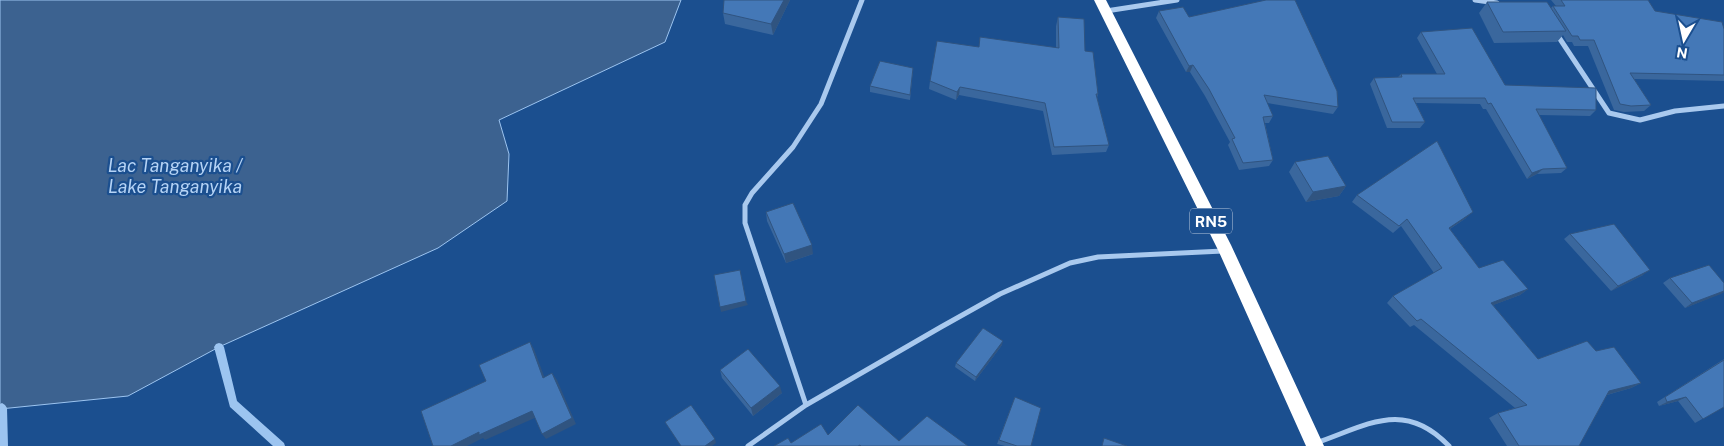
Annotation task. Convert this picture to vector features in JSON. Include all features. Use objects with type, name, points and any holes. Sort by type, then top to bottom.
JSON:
[{"type":"highway","name":"RN5","points":[[1103,6],[1226,250],[1314,445]]},
{"type":"street","points":[[806,405],[745,222],[745,205],[752,193],[793,147],[821,104],[862,0]]},
{"type":"street","points":[[1103,6],[1177,0]]},
{"type":"street","points":[[1476,0],[1503,4]]},
{"type":"street","points":[[1550,24],[1609,113],[1640,120],[1675,111],[1724,106]]},
{"type":"street","points":[[748,446],[806,405],[1000,294],[1070,264],[1098,257],[1226,250]]},
{"type":"street","points":[[1314,445],[1392,418],[1421,422],[1434,430],[1449,446]]},
{"type":"water","name":"Lac Tanganyika / Lake Tanganyika","points":[[0,0],[681,0],[665,42],[499,120],[509,154],[507,201],[438,248],[219,347],[128,396],[0,409]]},
{"type":"building","points":[[724,0],[784,0],[771,24],[723,13]]},
{"type":"building","points":[[1266,0],[1295,0],[1337,91],[1338,107],[1264,95],[1273,116],[1263,117],[1273,160],[1243,163],[1232,139],[1235,138],[1209,89],[1193,65],[1189,66],[1159,11],[1183,7],[1189,17]]},
{"type":"building","points":[[1561,0],[1648,0],[1655,11],[1722,22],[1724,29],[1724,75],[1630,73],[1651,105],[1631,106],[1620,104],[1594,40],[1580,40],[1578,36],[1572,36],[1553,6],[1565,6]]},
{"type":"building","points":[[1487,2],[1547,2],[1566,31],[1503,32]]},
{"type":"building","points":[[1058,17],[1084,19],[1085,51],[1093,52],[1098,94],[1096,94],[1109,145],[1054,147],[1045,103],[960,87],[957,92],[930,81],[937,41],[979,47],[980,37],[1059,48]]},
{"type":"building","points":[[1472,28],[1505,85],[1596,88],[1596,110],[1536,109],[1567,168],[1543,169],[1532,173],[1491,103],[1488,104],[1485,98],[1413,98],[1425,122],[1392,122],[1374,78],[1402,77],[1401,74],[1445,74],[1421,32]]},
{"type":"building","points":[[880,61],[913,68],[910,95],[870,86]]},
{"type":"building","points":[[1437,141],[1473,212],[1449,228],[1479,268],[1503,260],[1528,289],[1491,303],[1538,359],[1587,341],[1596,351],[1614,347],[1641,383],[1609,391],[1579,446],[1519,446],[1498,413],[1527,405],[1421,319],[1417,321],[1393,296],[1442,268],[1407,219],[1399,226],[1357,195]]},
{"type":"building","points":[[1328,156],[1346,186],[1313,192],[1295,162]]},
{"type":"building","points":[[793,203],[812,245],[784,254],[766,212]]},
{"type":"building","points":[[1614,224],[1650,270],[1618,286],[1570,234]]},
{"type":"building","points":[[1709,265],[1724,283],[1724,291],[1692,303],[1670,278]]},
{"type":"building","points":[[740,270],[746,301],[720,307],[714,275]]},
{"type":"building","points":[[983,328],[1003,341],[976,377],[956,363]]},
{"type":"building","points":[[530,342],[543,378],[552,373],[572,418],[542,434],[532,411],[479,435],[479,432],[451,446],[433,446],[421,411],[486,381],[479,365]]},
{"type":"building","points":[[748,349],[780,386],[751,408],[720,370]]},
{"type":"building","points":[[1724,360],[1724,407],[1703,419],[1686,397],[1667,402],[1665,397]]},
{"type":"building","points":[[1015,397],[1041,408],[1031,446],[1017,446],[999,440]]},
{"type":"building","points":[[691,405],[715,439],[705,446],[681,446],[665,422]]},
{"type":"building","points":[[858,405],[899,441],[927,416],[968,446],[774,446],[788,438],[791,443],[821,424],[828,435]]},
{"type":"building","points":[[1104,438],[1127,446],[1102,446]]},
{"type":"waterway","points":[[219,347],[233,404],[280,446]]},
{"type":"waterway","points":[[2,408],[3,446]]}]
